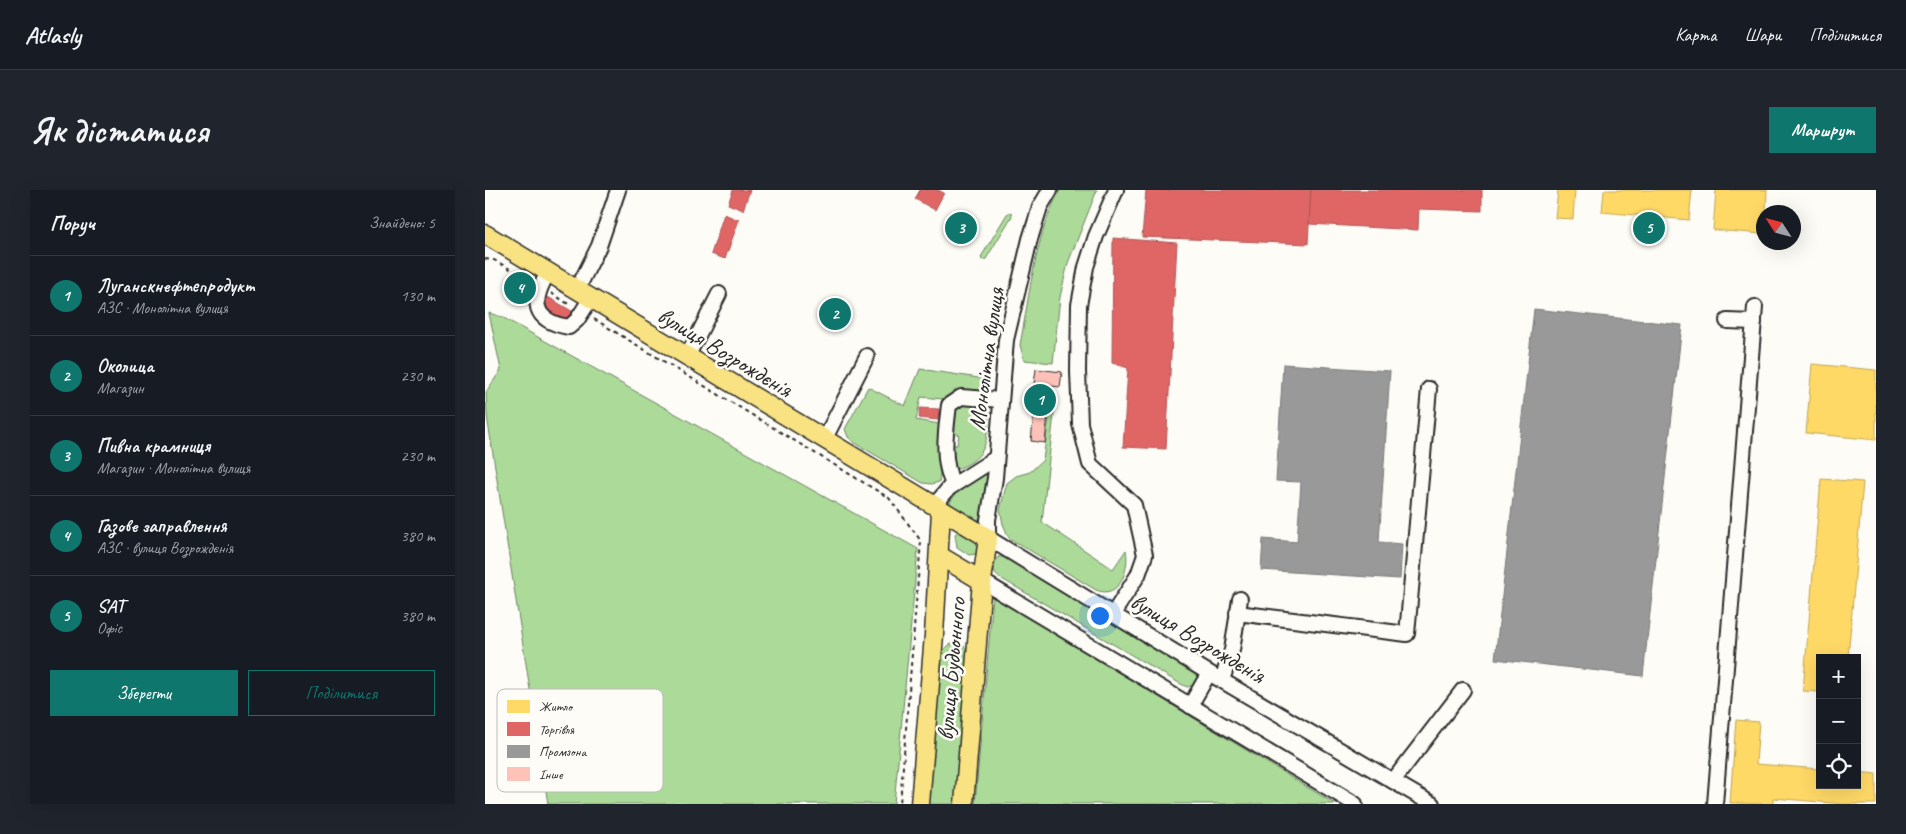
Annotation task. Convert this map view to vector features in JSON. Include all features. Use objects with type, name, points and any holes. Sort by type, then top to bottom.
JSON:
[{"type":"main road","name":"вулиця Возрождєнія","points":[[485,234],[544,279],[687,356],[988,538]]},
{"type":"main road","points":[[938,509],[940,556],[982,581]]},
{"type":"main road","name":"вулиця Будьонного","points":[[964,804],[982,581],[988,538]]},
{"type":"main road","name":"вулиця Будьонного","points":[[920,804],[940,556]]},
{"type":"street","points":[[544,279],[536,302],[538,310],[549,320],[569,327],[583,300],[618,190]]},
{"type":"street","name":"Монолітна вулиця","points":[[988,538],[1006,340],[1035,221],[1050,190]]},
{"type":"street","points":[[1113,614],[1138,575],[1145,554],[1134,505],[1090,464],[1080,424],[1078,370],[1079,305],[1086,267],[1096,236],[1116,190]]},
{"type":"street","points":[[687,356],[719,294]]},
{"type":"street","points":[[1715,804],[1755,307]]},
{"type":"street","points":[[1727,321],[1754,322]]},
{"type":"street","points":[[824,440],[867,356]]},
{"type":"street","points":[[1221,680],[1232,650],[1239,606],[1407,634],[1429,389]]},
{"type":"street","points":[[953,484],[949,476],[946,459],[949,405],[961,397],[1001,400]]},
{"type":"street","points":[[938,509],[943,493],[953,484],[995,458]]},
{"type":"street","name":"вулиця Возрождєнія","points":[[988,538],[1209,673],[1432,804]]},
{"type":"street","points":[[982,581],[1355,804]]},
{"type":"street","points":[[1190,706],[1209,673]]},
{"type":"street","points":[[1393,781],[1463,690]]},
{"type":"path","points":[[485,259],[494,260],[544,279],[583,300],[889,498],[921,541],[900,804]]},
{"type":"green space","points":[[1060,190],[1097,190],[1068,263],[1060,297],[1053,363],[1024,360],[1020,345],[1034,265],[1045,226]]},
{"type":"green space","points":[[1011,212],[1012,216],[986,259],[982,260],[981,257],[1007,214]]},
{"type":"green space","points":[[489,313],[502,317],[918,549],[894,804],[548,804],[546,792],[663,792],[663,689],[530,689],[487,416],[486,392],[501,370]]},
{"type":"green space","points":[[920,369],[985,379],[988,389],[984,391],[965,390],[943,399],[921,397],[916,420],[939,424],[940,476],[939,482],[932,484],[923,483],[855,443],[848,437],[845,429],[868,387],[905,406]]},
{"type":"green space","points":[[1052,396],[1056,396],[1042,522],[1113,569],[1126,550],[1125,573],[1117,586],[1104,592],[1096,590],[1009,538],[1003,524],[1000,509],[1007,483],[1016,476],[1030,472],[1043,460]]},
{"type":"green space","points":[[963,403],[983,404],[989,412],[987,432],[981,453],[968,464],[955,469],[953,445],[957,445],[959,435],[952,432],[954,410]]},
{"type":"green space","points":[[989,470],[982,517],[978,520],[951,505],[950,502],[958,490]]},
{"type":"green space","points":[[959,531],[977,540],[980,546],[976,554],[969,555],[957,547],[955,534]]},
{"type":"green space","points":[[998,557],[1005,557],[1197,672],[1197,680],[1193,685],[1187,687],[1179,683],[997,576],[994,566]]},
{"type":"green space","points":[[993,596],[1335,804],[975,804]]},
{"type":"green space","points":[[951,644],[964,646],[970,655],[957,804],[927,804],[940,656],[944,649]]},
{"type":"building: Житло","points":[[1558,190],[1575,190],[1573,219],[1555,218]]},
{"type":"building: Житло","points":[[1604,190],[1692,190],[1689,220],[1602,212]]},
{"type":"building: Житло","points":[[1716,190],[1767,190],[1766,205],[1756,205],[1756,233],[1713,230]]},
{"type":"building: Житло","points":[[1812,364],[1876,370],[1876,440],[1806,433]]},
{"type":"building: Житло","points":[[1821,479],[1863,482],[1848,654],[1816,654],[1816,692],[1803,691]]},
{"type":"building: Житло","points":[[1736,720],[1759,722],[1756,764],[1816,769],[1816,789],[1861,789],[1861,772],[1876,774],[1876,804],[1844,804],[1773,798],[1773,804],[1730,803]]},
{"type":"building: Торгівля","points":[[733,190],[750,190],[743,210],[728,204]]},
{"type":"building: Торгівля","points":[[920,190],[938,190],[944,193],[935,210],[915,199]]},
{"type":"building: Торгівля","points":[[1146,190],[1311,190],[1308,244],[1142,237]]},
{"type":"building: Торгівля","points":[[1311,190],[1482,190],[1482,211],[1419,209],[1418,230],[1309,224]]},
{"type":"building: Торгівля","points":[[724,214],[739,220],[725,259],[711,254]]},
{"type":"building: Торгівля","points":[[956,215],[973,220],[966,241],[949,236]]},
{"type":"building: Торгівля","points":[[1113,238],[1177,243],[1166,449],[1123,447],[1128,368],[1112,363]]},
{"type":"building: Торгівля","points":[[548,297],[575,313],[569,323],[542,308]]},
{"type":"building: Торгівля","points":[[1034,393],[1048,395],[1046,406],[1033,405]]},
{"type":"building: Торгівля","points":[[920,408],[939,409],[938,420],[919,418]]},
{"type":"building: Промзона","points":[[1534,309],[1682,325],[1643,676],[1495,659]]},
{"type":"building: Промзона","points":[[1283,364],[1390,371],[1379,542],[1402,544],[1400,579],[1261,570],[1263,539],[1297,542],[1301,482],[1276,481]]},
{"type":"building: Інше","points":[[1036,369],[1062,372],[1060,387],[1034,384]]},
{"type":"building: Інше","points":[[1034,412],[1048,414],[1045,443],[1031,441]]},
{"type":"place","name":"Пивна крамниця","points":[[961,228]]},
{"type":"place","name":"SAT","points":[[1649,228]]},
{"type":"place","name":"Газове заправлення","points":[[520,288]]},
{"type":"place","name":"Околица","points":[[835,314]]},
{"type":"place","name":"Луганскнефтепродукт","points":[[1040,400]]}]
